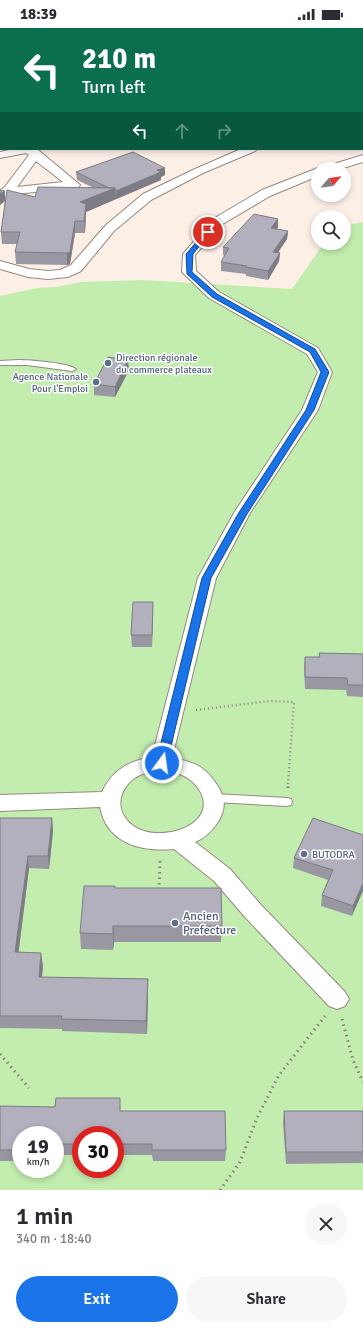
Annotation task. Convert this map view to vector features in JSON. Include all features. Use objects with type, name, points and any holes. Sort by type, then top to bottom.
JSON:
[{"type":"street","points":[[0,265],[28,274],[63,274],[76,268],[110,228],[147,197],[199,171],[250,150]]},
{"type":"street","points":[[4,193],[31,151]]},
{"type":"street","points":[[0,155],[31,151],[74,185],[4,193]]},
{"type":"street","points":[[350,162],[363,158]]},
{"type":"street","points":[[162,763],[207,578],[242,514],[310,410],[325,372],[313,351],[214,295],[189,272],[189,254],[217,222],[266,193],[311,175]]},
{"type":"street","points":[[162,763],[186,768],[200,776],[209,786],[214,798],[213,811],[206,824],[194,834],[170,841],[146,841],[133,836],[122,829],[114,820],[110,809],[109,799],[113,789],[120,779],[130,772],[143,766],[162,763]]},
{"type":"street","points":[[0,803],[109,799]]},
{"type":"street","points":[[170,841],[222,875],[253,911],[337,999]]},
{"type":"lane","points":[[0,363],[9,362],[38,364],[72,369]]},
{"type":"lane","points":[[214,798],[287,802]]},
{"type":"path","points":[[174,714],[222,706],[269,701],[294,702],[287,802]]},
{"type":"path","points":[[159,897],[170,841]]},
{"type":"path","points":[[337,999],[353,1060],[363,1082]]},
{"type":"path","points":[[220,1190],[240,1162],[257,1118],[279,1075],[306,1042],[337,999]]},
{"type":"path","points":[[0,1054],[29,1088]]},
{"type":"green space","points":[[363,222],[363,1190],[0,1190],[0,296],[37,288],[56,287],[81,282],[144,280],[292,289],[319,250],[351,250],[351,225]]},
{"type":"building","points":[[133,152],[165,168],[157,170],[161,172],[116,191],[115,188],[109,188],[76,172]]},
{"type":"building","points":[[38,187],[115,188],[80,202],[86,204],[84,221],[75,221],[70,252],[15,252],[20,232],[1,232],[7,190],[35,197]]},
{"type":"building","points":[[254,214],[278,219],[271,228],[288,231],[273,252],[280,253],[268,271],[221,262],[229,248],[223,247]]},
{"type":"building","points":[[108,357],[128,360],[115,387],[94,384]]},
{"type":"building","points":[[133,602],[153,602],[152,635],[131,635]]},
{"type":"building","points":[[319,653],[363,654],[363,685],[348,685],[347,678],[305,677],[305,657],[320,657]]},
{"type":"building","points":[[0,818],[52,818],[48,856],[28,856],[15,952],[41,953],[39,977],[148,979],[146,1021],[61,1019],[62,1016],[0,1016]]},
{"type":"building","points":[[313,818],[363,835],[363,883],[353,906],[322,895],[333,870],[294,858]]},
{"type":"building","points":[[84,886],[115,886],[115,888],[221,888],[222,926],[113,926],[113,934],[80,933]]},
{"type":"building","points":[[56,1098],[120,1098],[120,1111],[225,1111],[226,1150],[152,1150],[152,1144],[124,1144],[124,1126],[72,1126],[72,1144],[64,1144],[64,1126],[12,1126],[12,1150],[0,1150],[0,1106],[55,1107]]},
{"type":"building","points":[[284,1111],[363,1111],[363,1152],[286,1152]]},
{"type":"place","name":"Direction régionale du commerce plateaux","points":[[108,363]]},
{"type":"place","name":"Agence Nationale Pour l'Emploi","points":[[96,382]]},
{"type":"place","name":"BUTODRA","points":[[304,854]]},
{"type":"place","name":"Ancien Prefecture","points":[[175,923]]},
{"type":"route","points":[[162,763],[207,578],[242,514],[310,410],[325,372],[313,351],[265,322],[214,295],[189,272],[189,254],[208,232]]}]
